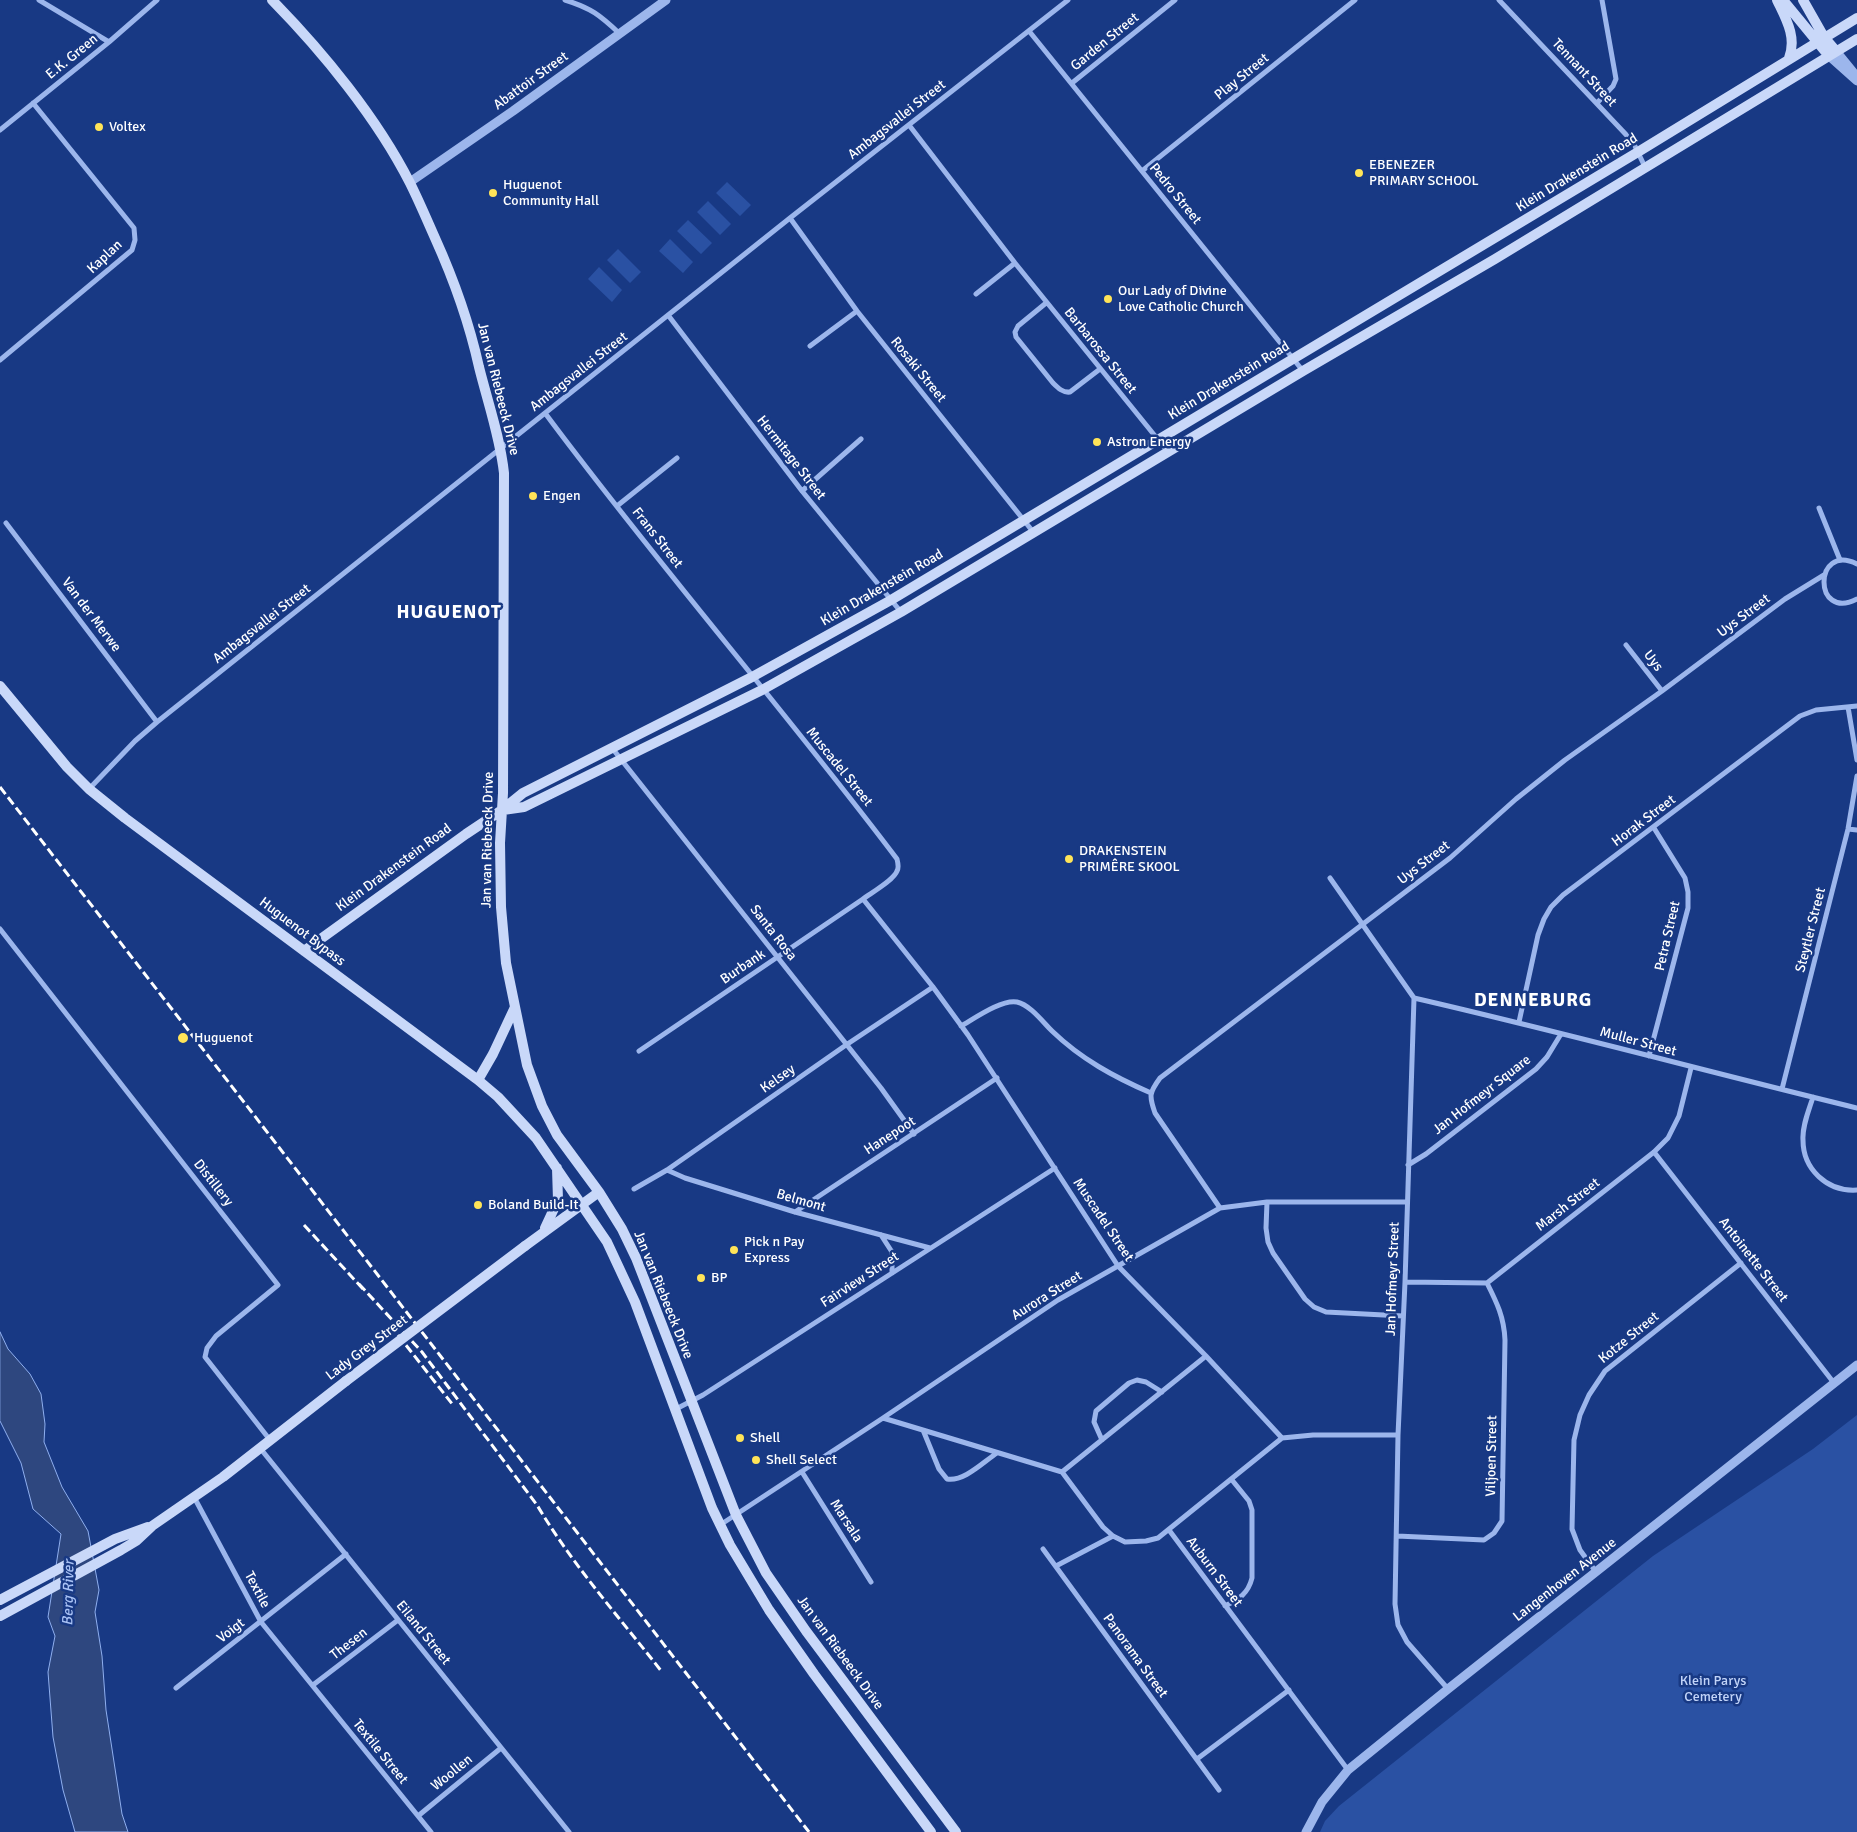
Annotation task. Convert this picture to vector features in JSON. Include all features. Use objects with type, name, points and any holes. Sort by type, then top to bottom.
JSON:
[{"type":"main road","name":"Jan van Riebeeck Drive","points":[[272,0],[307,36],[348,88],[378,129],[410,182],[454,281],[476,349],[501,448],[504,473],[501,907],[506,963],[515,1007],[527,1065],[542,1106],[557,1135],[599,1192],[622,1229],[636,1258],[736,1515],[766,1573],[785,1602],[956,1832]]},
{"type":"main road","points":[[1777,0],[1792,35],[1789,58]]},
{"type":"main road","points":[[1783,0],[1832,54]]},
{"type":"main road","points":[[1803,0],[1820,39]]},
{"type":"main road","name":"Klein Drakenstein Road","points":[[304,951],[524,793],[752,677],[891,600],[1638,152],[1857,18]]},
{"type":"main road","name":"Klein Drakenstein Road","points":[[502,810],[524,807],[762,690],[900,612],[1303,371],[1495,259],[1857,39]]},
{"type":"main road","name":"Huguenot Bypass","points":[[0,686],[67,767],[89,789],[124,818],[478,1080],[498,1097],[519,1118],[582,1203]]},
{"type":"main road","points":[[478,1080],[493,1054],[515,1007]]},
{"type":"main road","points":[[543,1231],[558,1200],[557,1168]]},
{"type":"main road","name":"Lady Grey Street","points":[[0,1616],[136,1540],[152,1526],[260,1448],[543,1231],[599,1192]]},
{"type":"main road","name":"Jan van Riebeeck Drive","points":[[582,1203],[607,1242],[631,1294],[720,1525],[746,1575],[814,1674],[931,1832]]},
{"type":"main road","name":"Lady Grey Street","points":[[0,1600],[115,1539],[152,1526]]},
{"type":"street","points":[[39,0],[110,42]]},
{"type":"street","name":"E.K. Green","points":[[0,130],[110,42],[158,0]]},
{"type":"street","points":[[565,0],[585,6],[600,15],[620,34]]},
{"type":"street","name":"Abattoir Street","points":[[410,182],[513,111],[666,0]]},
{"type":"street","name":"Ambagsvallei Street","points":[[89,789],[135,740],[157,722],[790,218],[1068,0]]},
{"type":"street","name":"Garden Street","points":[[1072,83],[1175,0]]},
{"type":"street","name":"Play Street","points":[[1142,171],[1355,0]]},
{"type":"street","name":"Tennant Street","points":[[1499,0],[1632,142],[1645,167]]},
{"type":"street","points":[[1597,104],[1614,86],[1616,79],[1602,0]]},
{"type":"street","name":"Pedro Street","points":[[1029,31],[1303,371]]},
{"type":"street","points":[[1832,54],[1857,77]]},
{"type":"street","points":[[1832,54],[1857,81]]},
{"type":"street","name":"Kaplan","points":[[0,360],[132,250],[135,240],[134,228],[33,103]]},
{"type":"street","name":"Barbarossa Street","points":[[909,125],[1046,303],[1168,452]]},
{"type":"street","name":"Rosaki Street","points":[[790,218],[857,311],[1034,533]]},
{"type":"street","points":[[976,294],[1015,263]]},
{"type":"street","points":[[1046,303],[1018,326],[1016,337],[1053,383],[1060,390],[1066,393],[1070,392],[1100,369]]},
{"type":"street","points":[[810,346],[857,311]]},
{"type":"street","name":"Hermitage Street","points":[[668,316],[802,491],[900,612]]},
{"type":"street","name":"Frans Street","points":[[545,413],[762,690]]},
{"type":"street","points":[[802,491],[862,439]]},
{"type":"street","points":[[617,506],[677,458]]},
{"type":"street","points":[[1819,508],[1840,560],[1848,560],[1857,564]]},
{"type":"street","name":"Van der Merwe","points":[[6,522],[157,722]]},
{"type":"street","name":"Uys Street","points":[[1151,1093],[1160,1078],[1450,858],[1516,799],[1565,760],[1785,600],[1824,575],[1830,565],[1840,560]]},
{"type":"street","points":[[1824,575],[1823,584],[1825,592],[1831,599],[1839,603],[1848,603],[1857,599]]},
{"type":"street","name":"Uys","points":[[1626,645],[1662,691]]},
{"type":"street","name":"Muscadel Street","points":[[762,690],[897,859]]},
{"type":"street","name":"Horak Street","points":[[1519,1022],[1538,935],[1551,908],[1563,895],[1800,716],[1816,710],[1857,706]]},
{"type":"street","points":[[1848,707],[1857,760]]},
{"type":"street","name":"Santa Rosa","points":[[611,748],[778,956],[881,1088],[914,1134]]},
{"type":"street","name":"Steytler Street","points":[[1782,1089],[1848,828],[1857,776]]},
{"type":"street","name":"Petra Street","points":[[1649,1056],[1688,908],[1688,892],[1685,878],[1654,828]]},
{"type":"street","points":[[1848,828],[1857,830]]},
{"type":"street","name":"Burbank","points":[[639,1052],[894,876],[898,871],[897,859]]},
{"type":"street","points":[[1330,878],[1414,998]]},
{"type":"street","name":"Muscadel Street","points":[[863,899],[962,1026],[1118,1266],[1206,1356],[1282,1438]]},
{"type":"street","name":"Distillery","points":[[0,929],[278,1285],[216,1336],[207,1348],[204,1357],[270,1440]]},
{"type":"street","name":"Kelsey","points":[[634,1189],[667,1170],[846,1045],[933,987]]},
{"type":"street","name":"Muller Street","points":[[1414,998],[1519,1022],[1691,1068],[1857,1108]]},
{"type":"street","name":"Jan Hofmeyr Street","points":[[1414,998],[1406,1282],[1398,1435],[1395,1604],[1398,1625],[1407,1642],[1448,1689]]},
{"type":"street","points":[[962,1026],[997,1006],[1008,1002],[1018,1002],[1031,1010],[1060,1038],[1091,1063],[1151,1093],[1150,1098],[1155,1113],[1220,1208]]},
{"type":"street","name":"Jan Hofmeyr Square","points":[[1408,1165],[1426,1154],[1536,1069],[1547,1057],[1562,1034]]},
{"type":"street","name":"Marsh Street","points":[[1487,1283],[1654,1152],[1668,1138],[1679,1116],[1691,1068]]},
{"type":"street","name":"Hanepoot","points":[[796,1212],[997,1078]]},
{"type":"street","points":[[1813,1097],[1802,1138],[1804,1153],[1812,1171],[1827,1184],[1848,1190],[1857,1190]]},
{"type":"street","name":"Antoinette Street","points":[[1654,1152],[1834,1383]]},
{"type":"street","name":"Fairview Street","points":[[676,1409],[703,1395],[1055,1168]]},
{"type":"street","name":"Belmont","points":[[667,1170],[685,1178],[796,1212],[930,1248]]},
{"type":"street","points":[[1267,1202],[1266,1228],[1268,1242],[1305,1299],[1314,1307],[1326,1312],[1403,1316]]},
{"type":"street","name":"Aurora Street","points":[[720,1525],[884,1418],[1058,1300],[1220,1208],[1267,1202],[1407,1202]]},
{"type":"street","points":[[881,1235],[892,1252],[892,1273]]},
{"type":"street","name":"Kotze Street","points":[[1596,1572],[1580,1550],[1572,1529],[1574,1440],[1580,1415],[1589,1395],[1605,1371],[1741,1263]]},
{"type":"street","points":[[1406,1282],[1487,1283]]},
{"type":"street","name":"Viljoen Street","points":[[1397,1536],[1484,1540],[1494,1533],[1502,1520],[1504,1322],[1487,1283]]},
{"type":"street","points":[[1062,1472],[1206,1356]]},
{"type":"street","name":"Langenhoven Avenue","points":[[1306,1832],[1322,1802],[1348,1770],[1857,1365]]},
{"type":"street","points":[[1102,1440],[1094,1422],[1096,1411],[1129,1383],[1137,1380],[1146,1382],[1162,1392]]},
{"type":"street","points":[[884,1418],[1062,1472],[1103,1526],[1113,1536],[1056,1566]]},
{"type":"street","points":[[923,1430],[940,1469],[947,1479],[954,1480],[961,1477],[997,1453]]},
{"type":"street","points":[[1169,1530],[1282,1438],[1398,1435]]},
{"type":"street","name":"Eiland Street","points":[[260,1448],[569,1832]]},
{"type":"street","name":"Marsala","points":[[802,1472],[872,1582]]},
{"type":"street","points":[[1225,1606],[1243,1596],[1250,1587],[1252,1578],[1252,1510],[1249,1500],[1232,1480]]},
{"type":"street","name":"Textile","points":[[194,1497],[261,1622],[313,1685]]},
{"type":"street","name":"Auburn Street","points":[[1113,1536],[1125,1542],[1146,1541],[1158,1538],[1169,1530],[1348,1770]]},
{"type":"street","name":"Panorama Street","points":[[1043,1549],[1219,1790]]},
{"type":"street","name":"Voigt","points":[[176,1688],[346,1554]]},
{"type":"street","name":"Thesen","points":[[313,1685],[398,1620]]},
{"type":"street","name":"Textile Street","points":[[313,1685],[431,1832]]},
{"type":"street","points":[[1197,1759],[1289,1690]]},
{"type":"street","name":"Woollen","points":[[418,1816],[501,1748]]},
{"type":"green space","points":[[727,182],[751,205],[740,216],[716,193]]},
{"type":"green space","points":[[708,201],[731,224],[720,235],[697,212]]},
{"type":"green space","points":[[688,220],[712,243],[701,254],[677,231]]},
{"type":"green space","points":[[670,239],[693,262],[683,273],[659,251]]},
{"type":"green space","points":[[618,249],[641,272],[630,283],[607,260]]},
{"type":"green space","points":[[599,267],[622,290],[612,302],[588,279]]},
{"type":"green space","name":"Klein Parys Cemetery","points":[[1857,1415],[1857,1832],[1320,1832],[1325,1821],[1339,1806],[1653,1556],[1813,1449]]},
{"type":"water","name":"Berg River","points":[[0,1332],[8,1349],[30,1374],[41,1394],[45,1424],[44,1442],[62,1487],[88,1531],[99,1590],[95,1612],[102,1656],[106,1710],[122,1814],[128,1832],[75,1832],[63,1790],[53,1737],[48,1672],[55,1636],[48,1617],[61,1534],[33,1509],[21,1463],[0,1421]]},
{"type":"railway","points":[[0,787],[809,1832]]},
{"type":"railway","points":[[304,1225],[363,1289]]},
{"type":"railway","points":[[359,1284],[422,1352],[537,1505],[565,1548],[596,1590],[662,1672]]},
{"type":"railway","points":[[398,1335],[453,1405]]},
{"type":"place","name":"Voltex","points":[[99,127]]},
{"type":"place","name":"EBENEZER PRIMARY SCHOOL","points":[[1359,173]]},
{"type":"place","name":"Huguenot Community Hall","points":[[493,193]]},
{"type":"place","name":"Our Lady of Divine Love Catholic Church","points":[[1108,299]]},
{"type":"place","name":"Astron Energy","points":[[1097,442]]},
{"type":"place","name":"Engen","points":[[533,496]]},
{"type":"place","name":"DRAKENSTEIN PRIMÊRE SKOOL","points":[[1069,859]]},
{"type":"place","name":"Huguenot","points":[[183,1038]]},
{"type":"place","name":"Boland Build-It","points":[[478,1205]]},
{"type":"place","name":"Pick n Pay Express","points":[[734,1250]]},
{"type":"place","name":"BP","points":[[701,1278]]},
{"type":"place","name":"Shell","points":[[740,1438]]},
{"type":"place","name":"Shell Select","points":[[756,1460]]},
{"type":"district","name":"HUGUENOT","points":[[449,613]]},
{"type":"district","name":"DENNEBURG","points":[[1533,1001]]}]
